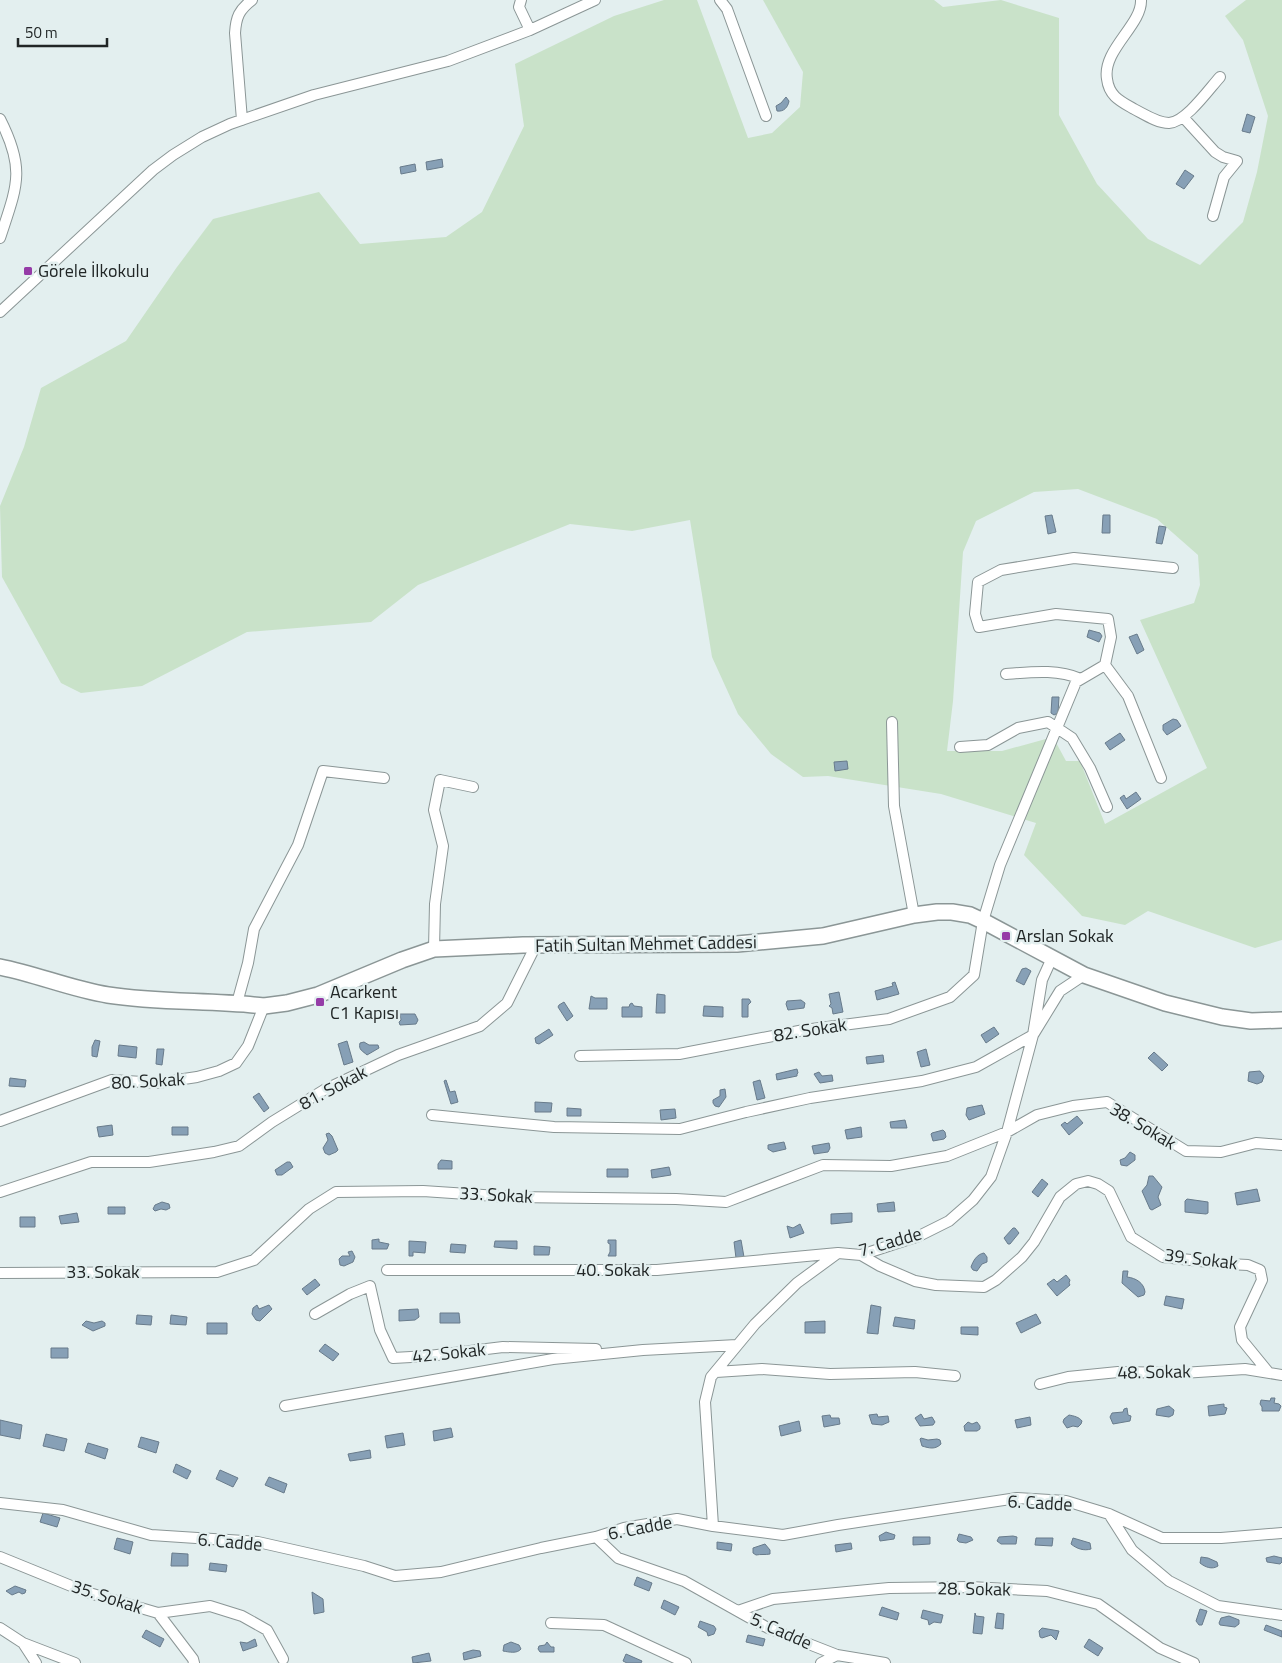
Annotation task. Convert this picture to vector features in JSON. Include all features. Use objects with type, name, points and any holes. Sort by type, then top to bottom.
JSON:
[{"type":"main road","name":"Fatih Sultan Mehmet Caddesi","points":[[0,967],[52,980],[78,989],[108,995],[264,1006],[287,1003],[318,995],[402,960],[434,950],[536,945],[698,946],[780,941],[822,936],[914,915],[952,912],[970,915],[984,921],[1084,975],[1165,1003],[1222,1017],[1251,1021],[1282,1020]]},
{"type":"street","points":[[242,120],[235,33],[236,19],[243,7],[252,0]]},
{"type":"street","points":[[521,0],[519,7],[530,30]]},
{"type":"street","points":[[0,312],[153,170],[202,137],[242,120],[314,95],[448,61],[530,30],[595,0]]},
{"type":"street","points":[[720,0],[726,9],[766,116]]},
{"type":"street","points":[[1141,0],[1141,8],[1107,65],[1106,79],[1112,95],[1119,101],[1156,120],[1169,123],[1182,117],[1220,77]]},
{"type":"street","points":[[1182,117],[1215,152],[1223,157],[1237,161],[1224,177],[1213,216]]},
{"type":"street","points":[[0,119],[11,141],[16,161],[17,178],[0,238]]},
{"type":"street","points":[[1006,674],[1053,671],[1068,673],[1081,679],[1104,665],[1111,637],[1108,619],[1056,614],[979,627],[975,614],[978,582],[1001,570],[1074,558],[1173,568]]},
{"type":"street","points":[[1104,665],[1128,696],[1161,778]]},
{"type":"street","name":"82. Sokak","points":[[580,1056],[679,1054],[804,1030],[889,1019],[950,997],[974,975],[984,921],[1000,865],[1076,682],[1081,679]]},
{"type":"street","points":[[892,722],[894,806],[914,915]]},
{"type":"street","points":[[960,747],[988,745],[1018,728],[1048,722],[1072,738],[1090,768],[1107,807]]},
{"type":"street","points":[[237,1003],[248,963],[254,929],[298,845],[323,772],[384,778]]},
{"type":"street","points":[[434,950],[435,904],[443,846],[434,810],[440,780],[473,787]]},
{"type":"street","name":"81. Sokak","points":[[0,1192],[91,1162],[149,1162],[214,1152],[239,1146],[272,1122],[324,1090],[398,1055],[480,1026],[507,1003],[536,945]]},
{"type":"street","name":"7. Cadde","points":[[713,1526],[705,1402],[711,1377],[754,1324],[797,1283],[838,1253],[862,1255],[919,1236],[949,1221],[973,1200],[991,1177],[1007,1132],[1033,1035],[1042,980],[1052,958]]},
{"type":"street","points":[[432,1115],[554,1127],[680,1129],[810,1098],[922,1081],[976,1067],[1033,1035],[1060,991],[1084,975]]},
{"type":"street","name":"80. Sokak","points":[[0,1121],[112,1080],[158,1084],[197,1078],[228,1067],[236,1063],[248,1046],[264,1006]]},
{"type":"street","name":"38. Sokak","points":[[1007,1132],[1037,1114],[1073,1106],[1107,1102],[1186,1152],[1220,1152],[1256,1143],[1282,1145]]},
{"type":"street","name":"33. Sokak","points":[[0,1273],[217,1272],[254,1260],[309,1209],[336,1192],[423,1191],[512,1198],[676,1199],[726,1202],[823,1165],[891,1166],[946,1156],[1007,1132]]},
{"type":"street","name":"39. Sokak","points":[[862,1255],[880,1266],[915,1282],[936,1286],[984,1287],[996,1280],[1022,1257],[1034,1242],[1060,1197],[1076,1184],[1088,1181],[1098,1184],[1109,1191],[1131,1237],[1163,1257],[1248,1265],[1260,1270],[1262,1280],[1240,1327],[1242,1340],[1269,1373]]},
{"type":"street","name":"40. Sokak","points":[[387,1270],[658,1270],[838,1253]]},
{"type":"street","name":"42. Sokak","points":[[315,1314],[350,1294],[370,1286],[380,1330],[393,1358],[429,1356],[503,1347],[643,1350]]},
{"type":"street","name":"42. Sokak","points":[[286,1406],[553,1359],[643,1350],[737,1345]]},
{"type":"street","points":[[716,1372],[762,1369],[830,1374],[915,1372],[955,1376]]},
{"type":"street","name":"48. Sokak","points":[[1040,1384],[1068,1377],[1118,1372],[1182,1373],[1244,1369],[1269,1373]]},
{"type":"street","points":[[1269,1373],[1282,1375]]},
{"type":"street","name":"6. Cadde","points":[[0,1503],[63,1510],[151,1535],[258,1542],[364,1566],[395,1576],[441,1572],[596,1537],[624,1528],[677,1519],[713,1526],[783,1535],[1017,1498],[1066,1501],[1108,1514],[1162,1538],[1221,1538],[1282,1533]]},
{"type":"street","points":[[1108,1514],[1132,1550],[1169,1581],[1218,1606],[1282,1615]]},
{"type":"street","name":"5. Cadde","points":[[596,1537],[618,1558],[684,1581],[768,1628],[837,1655],[885,1663]]},
{"type":"street","name":"35. Sokak","points":[[0,1557],[86,1592],[158,1613],[193,1659],[194,1663]]},
{"type":"street","name":"28. Sokak","points":[[738,1611],[773,1599],[889,1588],[970,1587],[1048,1591],[1098,1604],[1160,1648],[1194,1663]]},
{"type":"street","points":[[158,1613],[210,1606],[242,1616],[266,1630],[283,1659]]},
{"type":"street","points":[[551,1624],[604,1625],[686,1663]]},
{"type":"street","points":[[0,1628],[23,1643],[75,1663]]},
{"type":"street","points":[[23,1643],[36,1663]]},
{"type":"street","points":[[820,1663],[837,1655]]},
{"type":"green space","points":[[664,0],[697,0],[748,138],[772,133],[800,107],[803,72],[763,0],[934,0],[943,7],[1001,0],[1059,18],[1059,115],[1097,184],[1148,239],[1200,265],[1243,222],[1257,172],[1268,116],[1243,40],[1225,16],[1246,0],[1282,0],[1282,940],[1255,948],[1148,911],[1125,925],[1082,916],[1024,855],[1036,823],[941,794],[828,776],[803,777],[771,754],[738,714],[712,657],[690,520],[632,531],[570,524],[418,585],[371,622],[247,632],[142,686],[81,693],[61,683],[2,577],[0,506],[24,447],[41,388],[126,341],[213,219],[319,192],[360,244],[446,237],[482,212],[524,126],[515,64],[614,16]],"holes":[[[1078,489],[1157,519],[1198,555],[1200,585],[1194,603],[1140,620],[1207,768],[1105,824],[1080,761],[1066,761],[1053,737],[1002,751],[947,751],[953,701],[963,552],[976,521],[1034,492]]]},
{"type":"water","points":[[786,97],[789,101],[787,107],[782,111],[777,111],[776,106]]},
{"type":"water","points":[[1247,114],[1255,117],[1250,133],[1242,131]]},
{"type":"water","points":[[442,159],[443,167],[427,170],[426,162]]},
{"type":"water","points":[[415,164],[416,171],[401,174],[400,167]]},
{"type":"water","points":[[1185,170],[1194,176],[1184,189],[1176,184]]},
{"type":"water","points":[[1052,515],[1056,532],[1048,534],[1045,516]]},
{"type":"water","points":[[1103,515],[1110,515],[1110,533],[1102,533]]},
{"type":"water","points":[[1159,526],[1166,527],[1162,544],[1156,543]]},
{"type":"water","points":[[1089,630],[1100,633],[1102,636],[1099,642],[1087,637]]},
{"type":"water","points":[[1137,634],[1144,650],[1137,654],[1129,637]]},
{"type":"water","points":[[1052,697],[1059,697],[1058,713],[1054,715],[1051,713]]},
{"type":"water","points":[[1173,719],[1177,720],[1181,726],[1167,735],[1163,730],[1163,725]]},
{"type":"water","points":[[1120,733],[1125,740],[1110,750],[1105,743]]},
{"type":"water","points":[[847,761],[848,769],[835,771],[834,762]]},
{"type":"water","points":[[1136,792],[1141,799],[1127,809],[1120,798],[1124,795],[1126,799]]},
{"type":"water","points":[[1026,968],[1031,971],[1024,985],[1016,981],[1022,969]]},
{"type":"water","points":[[895,982],[899,994],[877,1000],[875,991],[893,986],[892,983]]},
{"type":"water","points":[[839,992],[843,1012],[833,1014],[832,1008],[829,1006],[831,1004],[829,994]]},
{"type":"water","points":[[657,994],[665,995],[665,1013],[656,1013]]},
{"type":"water","points":[[591,996],[607,998],[607,1009],[589,1009]]},
{"type":"water","points":[[742,999],[749,999],[751,1002],[748,1005],[748,1017],[742,1017]]},
{"type":"water","points":[[801,1000],[805,1003],[804,1008],[788,1010],[787,1001]]},
{"type":"water","points":[[564,1002],[573,1016],[567,1021],[558,1007]]},
{"type":"water","points":[[632,1003],[634,1006],[642,1007],[642,1017],[622,1017],[622,1007],[629,1007]]},
{"type":"water","points":[[704,1006],[723,1007],[723,1017],[703,1016]]},
{"type":"water","points":[[400,1014],[415,1014],[418,1020],[416,1024],[400,1025]]},
{"type":"water","points":[[994,1027],[999,1034],[986,1043],[981,1035]]},
{"type":"water","points":[[549,1029],[553,1035],[539,1044],[536,1043],[535,1038]]},
{"type":"water","points":[[95,1040],[100,1041],[97,1057],[92,1056],[92,1047]]},
{"type":"water","points":[[347,1041],[353,1062],[344,1065],[338,1044]]},
{"type":"water","points":[[364,1042],[369,1045],[378,1045],[379,1048],[367,1055],[360,1047],[360,1043]]},
{"type":"water","points":[[119,1045],[137,1047],[136,1058],[118,1056]]},
{"type":"water","points":[[157,1049],[164,1049],[162,1065],[156,1064]]},
{"type":"water","points":[[926,1049],[930,1065],[921,1067],[917,1052]]},
{"type":"water","points":[[1154,1052],[1168,1065],[1162,1071],[1148,1058]]},
{"type":"water","points":[[883,1055],[884,1062],[867,1064],[866,1057]]},
{"type":"water","points":[[797,1069],[797,1076],[777,1080],[776,1074]]},
{"type":"water","points":[[1260,1071],[1264,1076],[1262,1082],[1257,1084],[1248,1081],[1249,1072]]},
{"type":"water","points":[[819,1072],[822,1076],[832,1075],[833,1081],[820,1083],[814,1074]]},
{"type":"water","points":[[10,1078],[26,1080],[25,1087],[9,1086]]},
{"type":"water","points":[[446,1080],[450,1092],[455,1091],[458,1102],[451,1104],[444,1081]]},
{"type":"water","points":[[760,1080],[765,1098],[757,1100],[753,1082]]},
{"type":"water","points":[[725,1089],[726,1097],[719,1107],[715,1106],[713,1100],[720,1096],[720,1090]]},
{"type":"water","points":[[259,1093],[269,1108],[264,1112],[253,1097]]},
{"type":"water","points":[[535,1102],[552,1103],[551,1112],[535,1112]]},
{"type":"water","points":[[982,1105],[985,1114],[969,1120],[966,1115],[967,1108]]},
{"type":"water","points":[[567,1108],[581,1109],[581,1116],[567,1116]]},
{"type":"water","points":[[675,1109],[676,1118],[661,1120],[660,1110]]},
{"type":"water","points":[[1077,1116],[1083,1123],[1069,1135],[1061,1125],[1065,1122],[1067,1124]]},
{"type":"water","points":[[905,1120],[907,1128],[891,1128],[890,1122]]},
{"type":"water","points":[[112,1125],[113,1135],[99,1137],[97,1127]]},
{"type":"water","points":[[172,1127],[188,1127],[188,1135],[172,1135]]},
{"type":"water","points":[[861,1127],[862,1137],[847,1139],[845,1130]]},
{"type":"water","points":[[943,1130],[946,1137],[933,1141],[931,1134]]},
{"type":"water","points":[[329,1133],[338,1150],[329,1155],[325,1153],[323,1148],[328,1140],[326,1134]]},
{"type":"water","points":[[784,1142],[786,1149],[773,1152],[768,1149],[768,1145]]},
{"type":"water","points":[[829,1143],[830,1148],[828,1152],[814,1154],[812,1146]]},
{"type":"water","points":[[1130,1152],[1135,1155],[1135,1160],[1127,1166],[1121,1165],[1120,1160],[1125,1158]]},
{"type":"water","points":[[441,1160],[452,1161],[452,1169],[438,1169],[438,1164]]},
{"type":"water","points":[[290,1162],[293,1167],[282,1175],[277,1175],[275,1170]]},
{"type":"water","points":[[669,1167],[671,1175],[652,1178],[651,1170]]},
{"type":"water","points":[[607,1169],[628,1169],[628,1177],[607,1177]]},
{"type":"water","points":[[1149,1176],[1153,1176],[1162,1187],[1158,1197],[1161,1205],[1152,1210],[1142,1191],[1147,1185]]},
{"type":"water","points":[[1042,1179],[1048,1184],[1038,1197],[1032,1192]]},
{"type":"water","points":[[1257,1189],[1260,1201],[1237,1205],[1235,1193]]},
{"type":"water","points":[[1187,1199],[1208,1202],[1208,1213],[1185,1212],[1185,1201]]},
{"type":"water","points":[[162,1202],[169,1204],[170,1208],[155,1211],[153,1209],[155,1205]]},
{"type":"water","points":[[894,1202],[895,1211],[878,1212],[877,1204]]},
{"type":"water","points":[[108,1207],[125,1207],[125,1214],[108,1214]]},
{"type":"water","points":[[77,1213],[79,1222],[61,1224],[59,1216]]},
{"type":"water","points":[[852,1213],[852,1222],[831,1224],[831,1214]]},
{"type":"water","points":[[20,1217],[35,1217],[35,1227],[20,1227]]},
{"type":"water","points":[[800,1224],[804,1233],[790,1238],[787,1226],[793,1228]]},
{"type":"water","points":[[1013,1228],[1019,1233],[1008,1244],[1004,1238]]},
{"type":"water","points":[[379,1239],[379,1242],[389,1244],[387,1249],[372,1249],[372,1240]]},
{"type":"water","points":[[608,1240],[616,1240],[616,1256],[608,1256],[610,1244]]},
{"type":"water","points":[[741,1240],[744,1257],[736,1258],[734,1242]]},
{"type":"water","points":[[409,1241],[426,1242],[425,1253],[413,1252],[413,1256],[409,1256]]},
{"type":"water","points":[[495,1241],[517,1241],[517,1249],[494,1247]]},
{"type":"water","points":[[451,1244],[466,1245],[465,1253],[450,1252]]},
{"type":"water","points":[[534,1246],[550,1247],[549,1255],[534,1255]]},
{"type":"water","points":[[352,1251],[355,1257],[353,1262],[344,1266],[340,1265],[339,1259],[342,1256],[350,1256],[348,1252]]},
{"type":"water","points":[[984,1253],[987,1257],[987,1262],[982,1264],[977,1271],[973,1270],[971,1267],[974,1260]]},
{"type":"water","points":[[1123,1271],[1128,1271],[1127,1277],[1133,1278],[1141,1284],[1145,1292],[1144,1295],[1138,1297],[1122,1283]]},
{"type":"water","points":[[1066,1275],[1070,1280],[1070,1285],[1057,1296],[1047,1284],[1054,1279],[1057,1282]]},
{"type":"water","points":[[315,1279],[320,1285],[307,1295],[302,1289]]},
{"type":"water","points":[[1166,1296],[1184,1299],[1182,1309],[1164,1305]]},
{"type":"water","points":[[257,1305],[259,1309],[269,1305],[272,1309],[260,1321],[256,1320],[252,1314],[253,1308]]},
{"type":"water","points":[[871,1305],[881,1307],[878,1334],[867,1333]]},
{"type":"water","points":[[418,1309],[419,1317],[415,1320],[399,1321],[399,1310]]},
{"type":"water","points":[[440,1313],[459,1313],[460,1323],[440,1323]]},
{"type":"water","points":[[1036,1314],[1041,1323],[1021,1333],[1016,1323]]},
{"type":"water","points":[[137,1315],[152,1316],[151,1325],[136,1324]]},
{"type":"water","points":[[171,1315],[187,1317],[186,1325],[170,1324]]},
{"type":"water","points":[[895,1317],[915,1320],[914,1329],[893,1326]]},
{"type":"water","points":[[86,1321],[94,1323],[102,1321],[105,1323],[105,1326],[93,1331],[82,1325]]},
{"type":"water","points":[[825,1321],[825,1333],[805,1333],[805,1322]]},
{"type":"water","points":[[207,1323],[227,1323],[227,1334],[207,1334]]},
{"type":"water","points":[[961,1327],[978,1327],[978,1335],[961,1334]]},
{"type":"water","points":[[325,1344],[339,1354],[333,1361],[319,1351]]},
{"type":"water","points":[[51,1348],[68,1348],[68,1358],[51,1358]]},
{"type":"water","points":[[1271,1398],[1275,1398],[1274,1403],[1281,1406],[1279,1411],[1262,1411],[1261,1400],[1270,1401]]},
{"type":"water","points":[[1224,1404],[1224,1407],[1227,1408],[1225,1414],[1209,1416],[1208,1406]]},
{"type":"water","points":[[1169,1406],[1174,1410],[1173,1415],[1169,1417],[1156,1415],[1157,1409]]},
{"type":"water","points":[[1127,1408],[1128,1415],[1131,1416],[1130,1421],[1113,1424],[1110,1417],[1112,1413],[1123,1412]]},
{"type":"water","points":[[877,1414],[878,1417],[888,1416],[889,1422],[882,1425],[872,1424],[869,1415]]},
{"type":"water","points":[[921,1414],[924,1419],[932,1417],[935,1422],[933,1425],[920,1426],[915,1418]]},
{"type":"water","points":[[830,1415],[831,1418],[839,1418],[840,1424],[824,1427],[822,1416]]},
{"type":"water","points":[[1069,1415],[1075,1416],[1082,1421],[1078,1427],[1067,1428],[1063,1422]]},
{"type":"water","points":[[1030,1417],[1031,1425],[1017,1428],[1015,1420]]},
{"type":"water","points":[[0,1420],[22,1425],[20,1439],[0,1435]]},
{"type":"water","points":[[799,1421],[801,1431],[781,1436],[779,1426]]},
{"type":"water","points":[[968,1422],[972,1424],[977,1422],[980,1429],[977,1431],[965,1431],[964,1426]]},
{"type":"water","points":[[451,1428],[453,1437],[434,1441],[433,1431]]},
{"type":"water","points":[[403,1433],[405,1445],[387,1448],[385,1436]]},
{"type":"water","points":[[46,1434],[67,1439],[64,1451],[43,1446]]},
{"type":"water","points":[[141,1437],[159,1442],[156,1453],[138,1447]]},
{"type":"water","points":[[921,1438],[928,1440],[937,1439],[940,1440],[941,1444],[934,1448],[922,1446]]},
{"type":"water","points":[[88,1443],[108,1449],[105,1459],[85,1452]]},
{"type":"water","points":[[370,1450],[371,1458],[350,1461],[348,1454]]},
{"type":"water","points":[[176,1464],[191,1471],[187,1479],[173,1472]]},
{"type":"water","points":[[220,1470],[238,1478],[233,1487],[216,1479]]},
{"type":"water","points":[[269,1477],[287,1484],[284,1493],[265,1485]]},
{"type":"water","points":[[43,1513],[60,1518],[57,1527],[40,1522]]},
{"type":"water","points":[[886,1532],[895,1535],[894,1539],[880,1541],[879,1536]]},
{"type":"water","points":[[959,1534],[971,1537],[973,1540],[966,1543],[959,1542],[957,1540]]},
{"type":"water","points":[[913,1537],[930,1537],[930,1544],[913,1545]]},
{"type":"water","points":[[999,1537],[1017,1537],[1016,1544],[1001,1544],[997,1541]]},
{"type":"water","points":[[117,1538],[133,1542],[130,1554],[114,1549]]},
{"type":"water","points":[[1036,1538],[1053,1538],[1052,1546],[1035,1545]]},
{"type":"water","points":[[1073,1538],[1090,1543],[1091,1549],[1083,1550],[1073,1546],[1071,1544]]},
{"type":"water","points":[[717,1542],[732,1544],[731,1551],[717,1549]]},
{"type":"water","points":[[851,1543],[852,1549],[836,1552],[835,1545]]},
{"type":"water","points":[[765,1544],[770,1550],[770,1554],[756,1555],[753,1553],[753,1548]]},
{"type":"water","points":[[172,1553],[188,1554],[188,1566],[171,1566]]},
{"type":"water","points":[[1274,1556],[1282,1558],[1280,1564],[1267,1562],[1266,1558]]},
{"type":"water","points":[[1201,1557],[1217,1562],[1218,1566],[1211,1568],[1204,1566],[1200,1563]]},
{"type":"water","points":[[210,1563],[227,1565],[226,1572],[209,1570]]},
{"type":"water","points":[[637,1577],[652,1583],[649,1591],[634,1585]]},
{"type":"water","points":[[15,1586],[26,1590],[25,1593],[19,1592],[12,1595],[6,1591]]},
{"type":"water","points":[[312,1592],[323,1599],[324,1612],[314,1614]]},
{"type":"water","points":[[664,1600],[679,1607],[675,1615],[661,1608]]},
{"type":"water","points":[[882,1607],[899,1613],[897,1620],[879,1615]]},
{"type":"water","points":[[1200,1609],[1207,1611],[1202,1625],[1199,1625],[1196,1621]]},
{"type":"water","points":[[923,1610],[943,1615],[941,1623],[934,1622],[929,1625],[928,1620],[921,1618]]},
{"type":"water","points":[[975,1613],[976,1616],[984,1617],[982,1634],[973,1633]]},
{"type":"water","points":[[997,1613],[1004,1614],[1003,1629],[995,1628]]},
{"type":"water","points":[[1229,1616],[1239,1620],[1239,1624],[1235,1627],[1220,1625],[1221,1618]]},
{"type":"water","points":[[700,1621],[714,1626],[716,1629],[714,1634],[708,1636],[707,1632],[698,1627]]},
{"type":"water","points":[[1266,1625],[1282,1631],[1282,1637],[1264,1630]]},
{"type":"water","points":[[1042,1628],[1059,1631],[1056,1640],[1051,1635],[1040,1637],[1039,1631]]},
{"type":"water","points":[[146,1630],[164,1639],[160,1647],[142,1637]]},
{"type":"water","points":[[748,1635],[765,1639],[763,1646],[746,1642]]},
{"type":"water","points":[[255,1639],[257,1646],[243,1651],[240,1642],[247,1643]]},
{"type":"water","points":[[1089,1639],[1103,1648],[1098,1656],[1084,1647]]},
{"type":"water","points":[[511,1642],[519,1645],[521,1649],[515,1652],[503,1651],[504,1645]]},
{"type":"water","points":[[547,1642],[551,1647],[554,1647],[554,1652],[540,1652],[539,1646],[545,1645]]},
{"type":"water","points":[[473,1650],[480,1651],[481,1656],[464,1660],[463,1653]]},
{"type":"water","points":[[429,1653],[431,1661],[413,1663],[412,1657]]},
{"type":"water","points":[[626,1654],[642,1661],[641,1663],[627,1663],[623,1661]]},
{"type":"place","name":"Görele İlkokulu","points":[[28,271]]},
{"type":"place","name":"Arslan Sokak","points":[[1006,936]]},
{"type":"place","name":"Acarkent C1 Kapısı","points":[[320,1002]]}]
